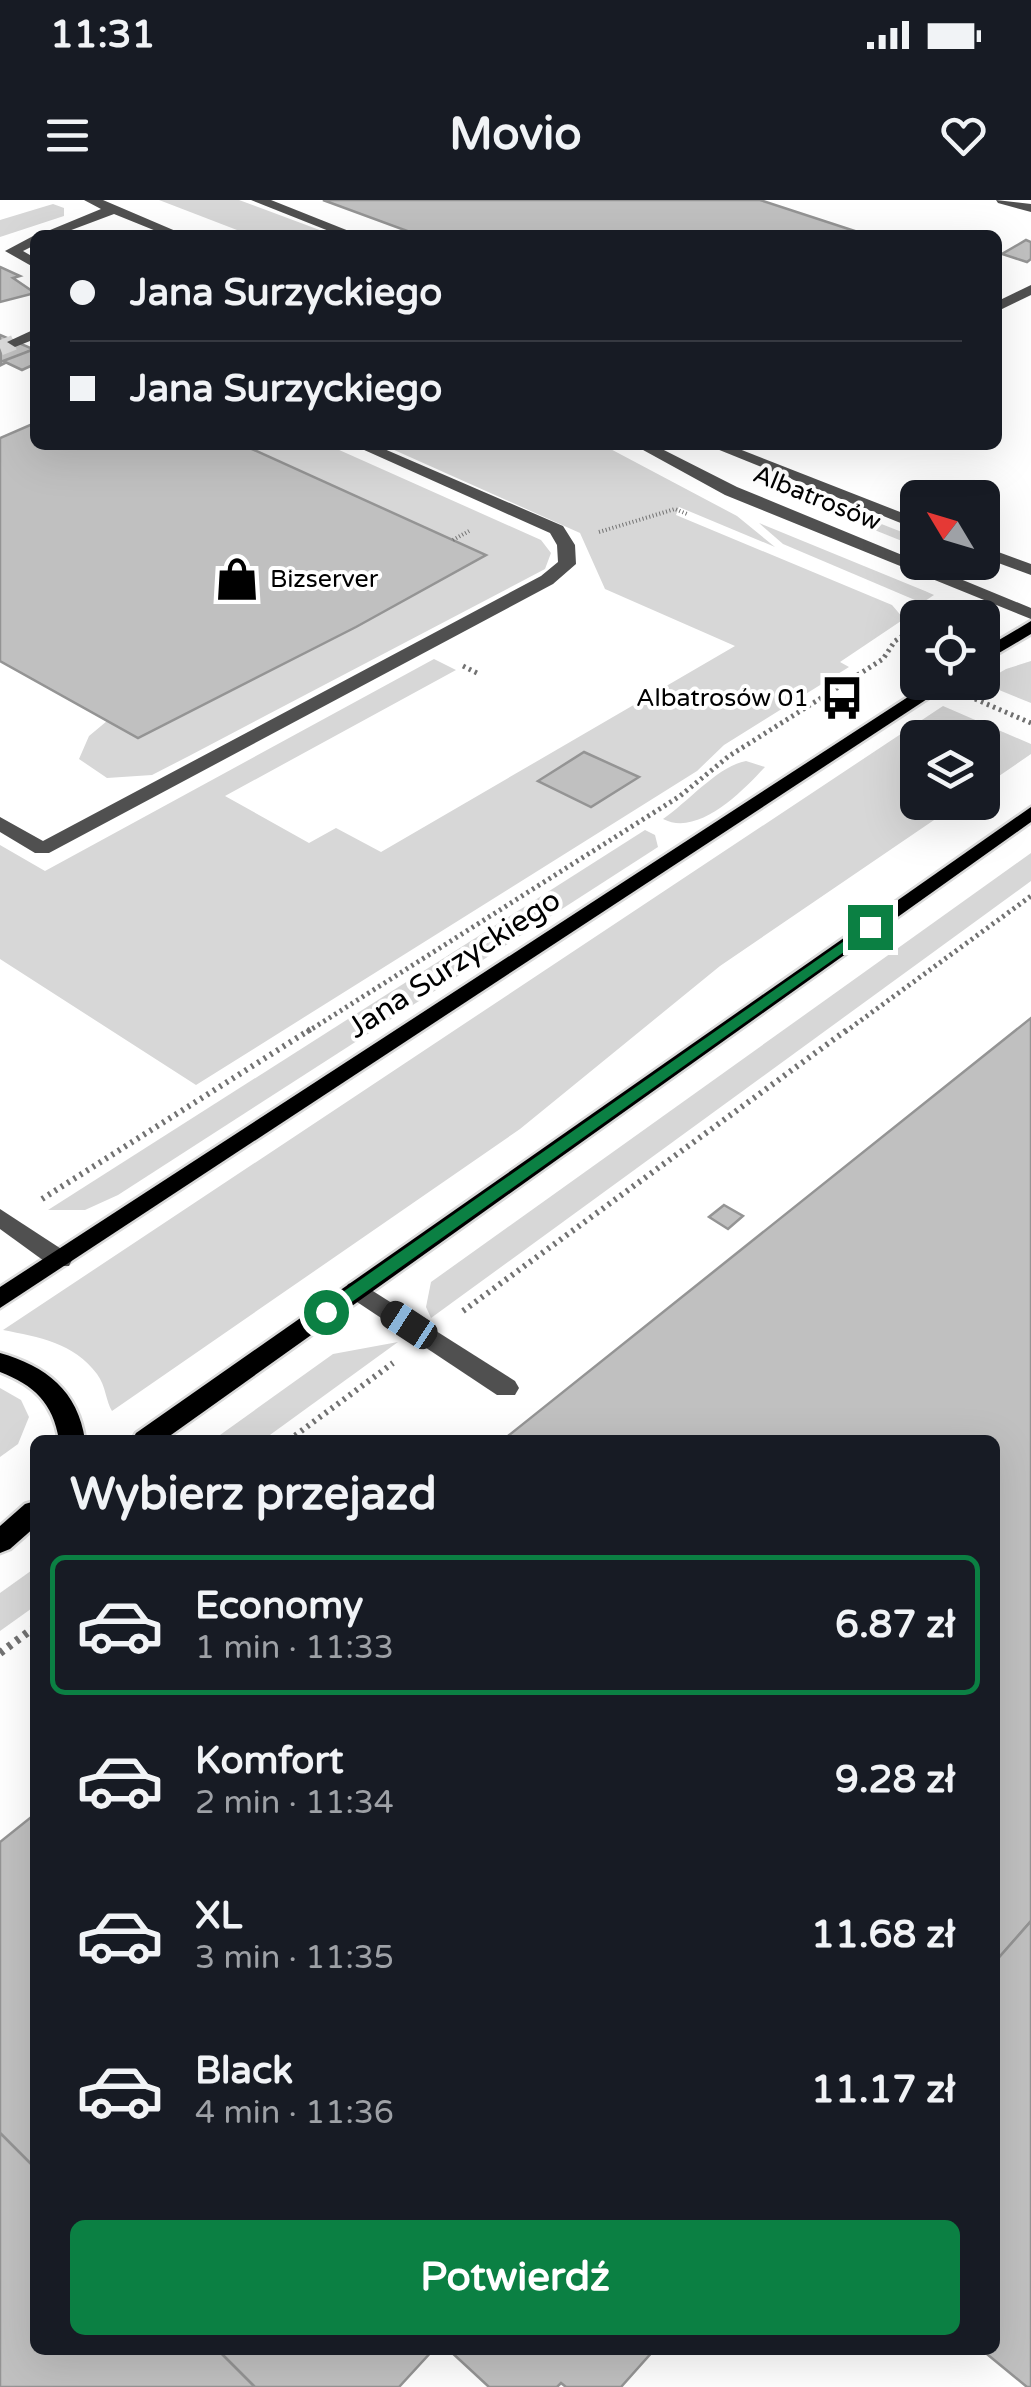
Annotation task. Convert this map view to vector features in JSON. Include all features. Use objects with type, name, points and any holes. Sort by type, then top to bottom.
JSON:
[{"type":"main road","points":[[1000,646],[1031,626]]},
{"type":"main road","name":"Jana Surzyckiego","points":[[0,1299],[934,700]]},
{"type":"main road","points":[[152,1435],[1029,818]]},
{"type":"main road","points":[[0,1362],[36,1376],[52,1389],[71,1422],[72,1435]]},
{"type":"main road","points":[[0,1542],[30,1518]]},
{"type":"street","points":[[91,200],[166,230]]},
{"type":"street","points":[[258,200],[339,230]]},
{"type":"street","points":[[1003,200],[1031,208]]},
{"type":"street","points":[[58,230],[114,209]]},
{"type":"street","points":[[30,242],[12,251],[30,261]]},
{"type":"street","points":[[1002,304],[1031,289]]},
{"type":"street","points":[[15,342],[30,336]]},
{"type":"street","points":[[0,823],[42,848],[548,580],[567,564],[566,545],[557,530],[373,450]]},
{"type":"street","name":"Albatrosów","points":[[652,450],[731,491],[1031,614]]},
{"type":"street","name":"Albatrosów","points":[[728,450],[900,518]]},
{"type":"street","points":[[1000,558],[1031,570]]},
{"type":"street","points":[[0,1216],[60,1260]]},
{"type":"street","points":[[356,1290],[506,1388]]},
{"type":"path","points":[[566,545],[675,509],[691,516]]},
{"type":"path","points":[[36,1203],[680,796],[729,756],[883,659],[900,637]]},
{"type":"path","points":[[980,700],[1031,723]]},
{"type":"path","points":[[460,1314],[1031,896]]},
{"type":"path","points":[[296,1435],[409,1352]]},
{"type":"path","points":[[0,1653],[30,1631]]},
{"type":"shaded area","points":[[159,200],[239,200],[320,230],[237,230]]},
{"type":"shaded area","points":[[53,204],[64,208],[64,216],[0,237],[0,220]]},
{"type":"shaded area","points":[[254,450],[339,450],[541,540],[551,553],[545,569],[152,775],[107,778],[79,759],[89,736],[107,721],[139,738],[356,627],[485,555]]},
{"type":"shaded area","points":[[394,450],[612,450],[737,516],[775,547],[679,507],[676,515],[892,605],[900,614],[900,622],[840,662],[849,667],[724,745],[697,771],[196,1085],[0,959],[0,845],[45,871],[434,659],[456,670],[225,796],[309,843],[336,828],[381,852],[735,646],[605,589],[580,533]]},
{"type":"shaded area","points":[[757,475],[900,531],[900,540],[772,489],[758,481]]},
{"type":"shaded area","points":[[759,523],[934,595],[915,600],[783,544]]},
{"type":"shaded area","points":[[1031,661],[1031,703],[1000,690],[1000,672]]},
{"type":"shaded area","points":[[943,706],[975,720],[922,720]]},
{"type":"shaded area","points":[[1000,731],[1031,744],[1031,754],[1000,775]]},
{"type":"shaded area","points":[[900,735],[900,820],[934,820],[720,966],[520,1129],[112,1411],[100,1379],[78,1355],[42,1339],[3,1330]]},
{"type":"shaded area","points":[[746,761],[765,767],[718,809],[690,822],[663,819],[714,777]]},
{"type":"shaded area","points":[[645,830],[655,835],[658,847],[118,1195],[85,1210],[48,1210]]},
{"type":"shaded area","points":[[1031,853],[1031,881],[431,1318],[426,1307],[431,1282]]},
{"type":"shaded area","points":[[398,1342],[270,1435],[220,1435],[333,1354]]},
{"type":"shaded area","points":[[0,1388],[21,1400],[29,1417],[18,1444],[0,1457]]},
{"type":"shaded area","points":[[30,1572],[30,1610],[0,1631],[0,1593]]},
{"type":"building","points":[[323,200],[760,200],[852,230],[404,230]]},
{"type":"building","points":[[1026,240],[1031,242],[1031,259],[1027,262],[1002,254]]},
{"type":"building","points":[[0,267],[20,276],[13,278],[30,290],[30,294],[0,302]]},
{"type":"building","points":[[0,335],[30,348],[30,350],[1,365]]},
{"type":"building","points":[[30,351],[30,366],[22,370],[3,361]]},
{"type":"building","points":[[30,425],[30,450],[254,450],[486,555],[356,627],[138,738],[0,661],[0,438]]},
{"type":"building","points":[[584,752],[639,777],[591,807],[538,781]]},
{"type":"building","points":[[1031,1018],[1031,1921],[1000,1956],[1000,1435],[509,1435]]},
{"type":"building","points":[[724,1205],[743,1216],[728,1229],[709,1217]]},
{"type":"building","points":[[30,1818],[30,2163],[0,2133],[0,1842]]},
{"type":"building","points":[[1031,1921],[1031,2387],[988,2355],[1000,2355],[1000,1956]]},
{"type":"building","points":[[0,2133],[30,2163],[30,2355],[223,2355],[255,2387],[0,2387]]},
{"type":"building","points":[[223,2355],[428,2355],[399,2387],[255,2387]]},
{"type":"building","points":[[454,2355],[650,2355],[621,2387],[566,2387],[561,2383],[557,2387],[489,2387]]},
{"type":"tunnel","points":[[0,348],[15,342]]},
{"type":"place","name":"Bizserver","points":[[237,579]]},
{"type":"place","name":"Albatrosów 01","points":[[842,698]]},
{"type":"route","points":[[326,1312],[870,927]]}]
